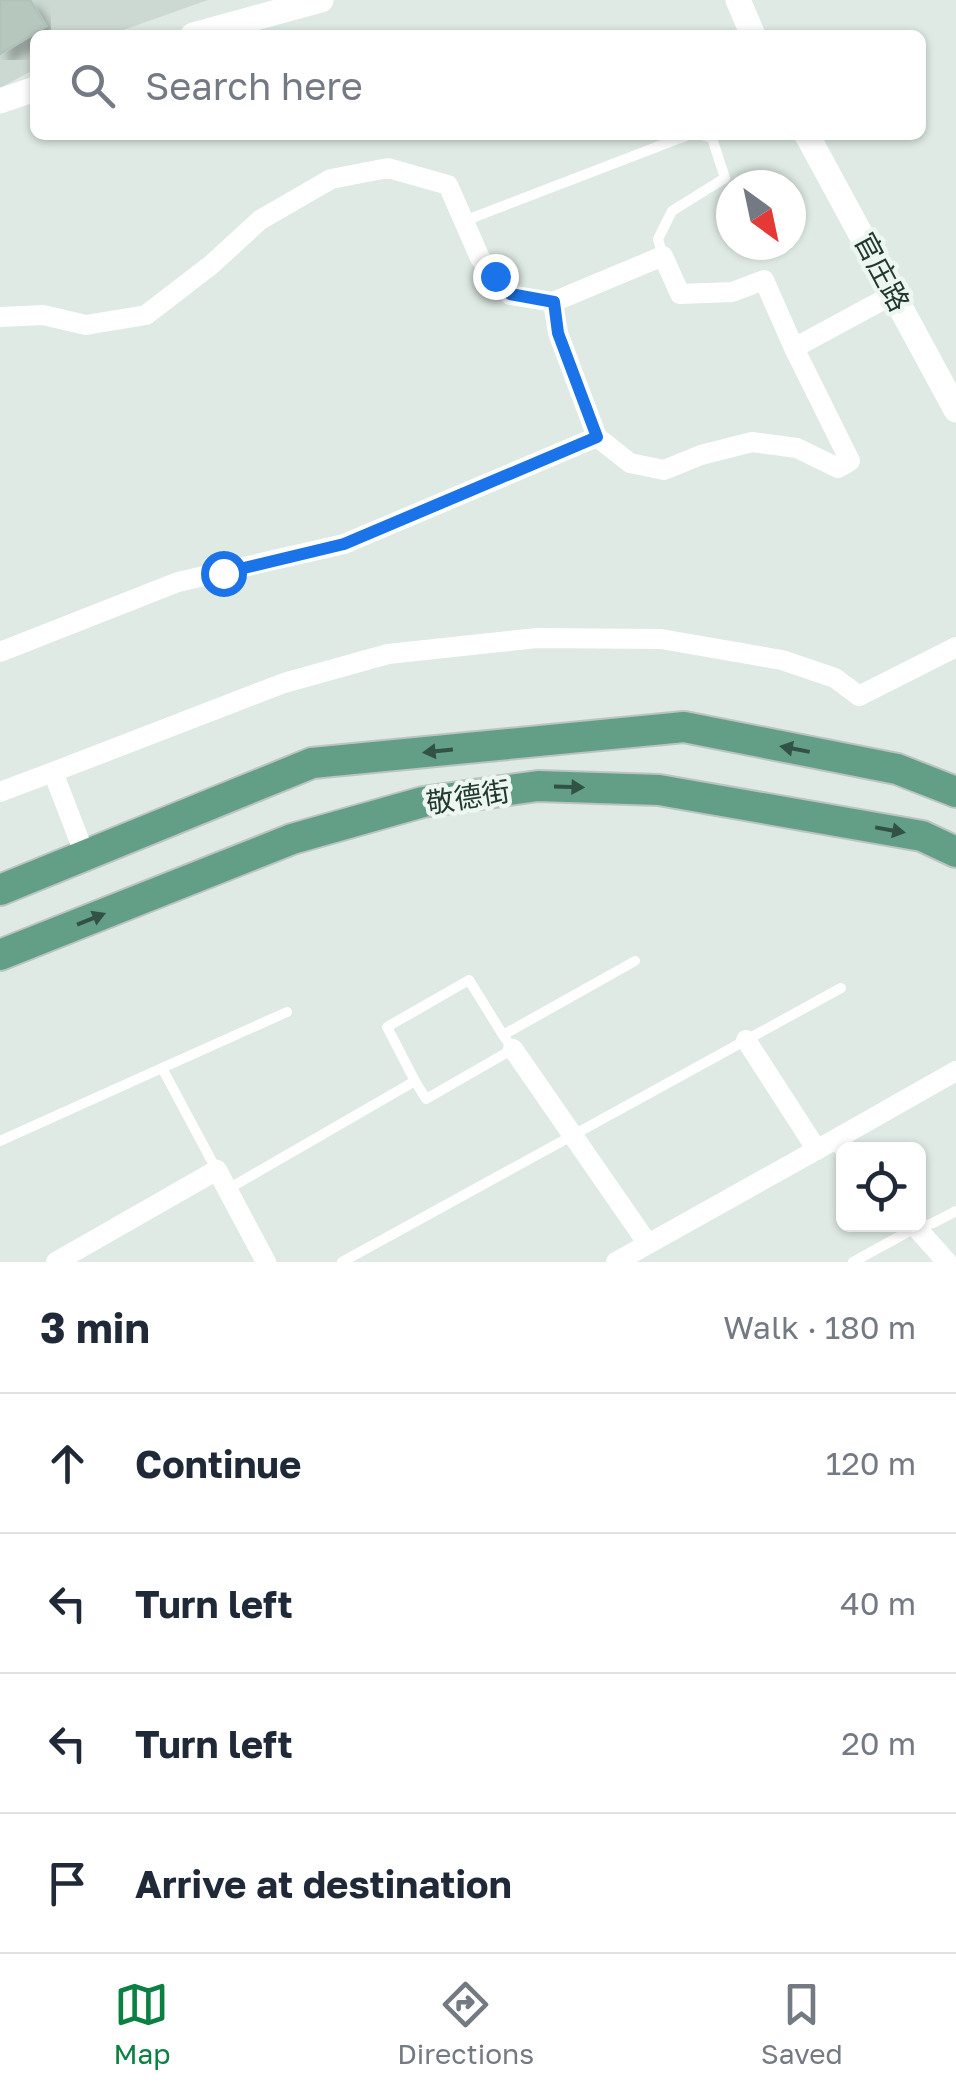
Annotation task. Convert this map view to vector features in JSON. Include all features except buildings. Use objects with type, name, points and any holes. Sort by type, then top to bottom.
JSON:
[{"type":"main road","name":"敬德街","points":[[0,890],[312,763],[684,727],[897,769],[956,792]]},
{"type":"main road","name":"敬德街","points":[[0,955],[292,839],[423,802],[538,786],[659,790],[922,836],[956,852]]},
{"type":"street","points":[[211,30],[321,0]]},
{"type":"street","points":[[738,0],[751,30]]},
{"type":"street","points":[[0,101],[30,91]]},
{"type":"street","name":"官庄路","points":[[811,140],[956,410]]},
{"type":"street","points":[[0,317],[42,315],[86,326],[146,315],[211,266],[260,220],[331,179],[388,168],[448,185],[480,258],[510,294],[554,302],[663,256],[680,294],[732,292],[764,280],[850,461],[838,468],[797,448],[752,442],[701,455],[664,470],[630,462],[597,437],[558,333],[554,302]]},
{"type":"street","points":[[794,348],[894,294]]},
{"type":"street","points":[[0,652],[178,582],[344,544],[597,437]]},
{"type":"street","points":[[0,792],[284,683],[388,654],[537,638],[661,639],[782,660],[835,678],[859,696],[956,647]]},
{"type":"street","points":[[52,772],[86,855]]},
{"type":"street","points":[[746,1040],[817,1150]]},
{"type":"street","points":[[508,1042],[648,1244]]},
{"type":"street","points":[[844,1142],[956,1071]]},
{"type":"street","points":[[616,1262],[817,1150],[836,1145]]},
{"type":"street","points":[[56,1262],[217,1170],[266,1262]]},
{"type":"street","points":[[919,1232],[946,1262]]},
{"type":"lane","points":[[464,221],[675,140]]},
{"type":"lane","points":[[663,256],[658,239],[672,211],[725,178],[713,140]]},
{"type":"lane","points":[[508,1042],[469,980],[387,1027],[426,1099],[635,961]]},
{"type":"lane","points":[[342,1262],[841,988]]},
{"type":"lane","points":[[0,1141],[287,1012]]},
{"type":"lane","points":[[162,1068],[217,1170]]},
{"type":"lane","points":[[227,1190],[416,1081]]},
{"type":"lane","points":[[926,1224],[956,1211]]},
{"type":"lane","points":[[852,1262],[904,1232]]},
{"type":"shaded area","points":[[0,0],[208,0],[123,30],[30,30],[30,72],[0,88]]},
{"type":"route","points":[[223,573],[344,544],[597,437],[558,333],[554,302],[510,294],[495,276]]}]
